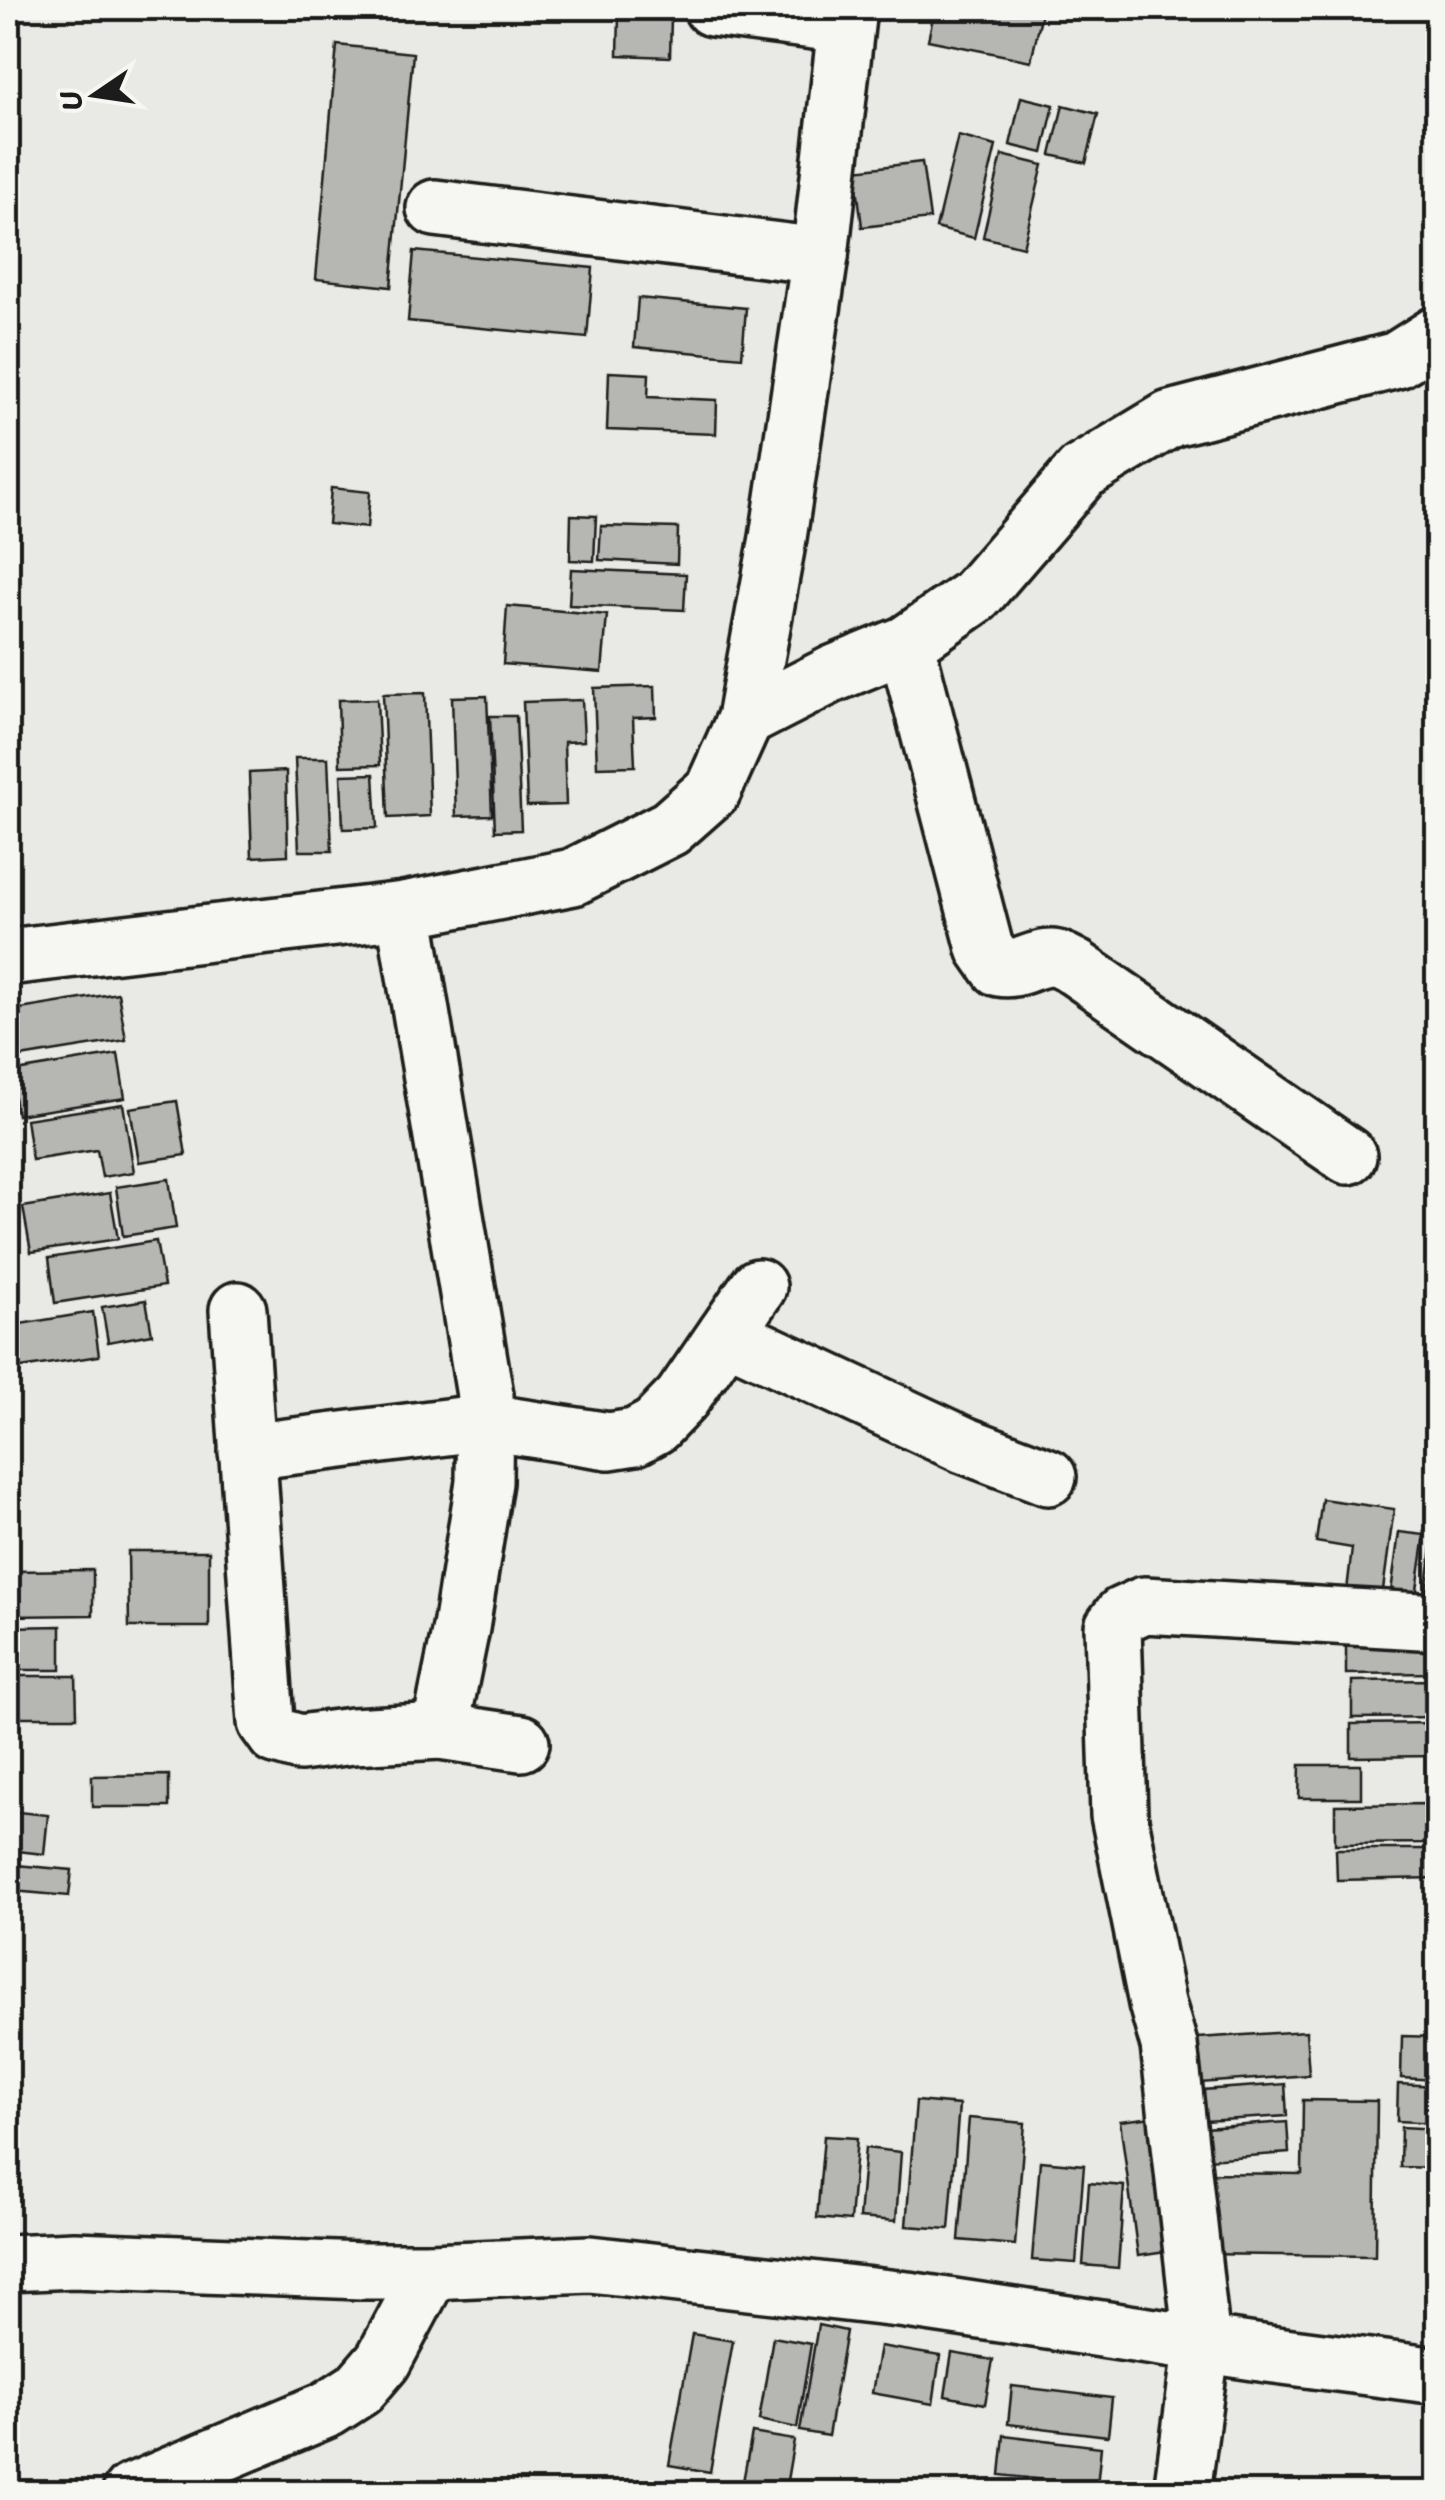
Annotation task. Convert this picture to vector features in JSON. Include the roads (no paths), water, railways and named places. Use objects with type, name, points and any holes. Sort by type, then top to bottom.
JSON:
[{"type":"street","points":[[8,957],[404,910],[572,877],[670,828],[714,790],[745,719],[778,538],[820,256],[846,16],[712,8]]},
{"type":"street","points":[[435,208],[820,256]]},
{"type":"street","points":[[745,719],[833,674],[906,644],[975,596],[1082,472],[1170,420],[1397,360],[1438,334]]},
{"type":"street","points":[[906,644],[985,948],[999,968],[1012,970],[1054,958],[1076,968],[1348,1156]]},
{"type":"street","points":[[404,910],[486,1395],[484,1482],[440,1731]]},
{"type":"street","points":[[247,1452],[486,1422],[609,1440],[635,1437],[655,1426],[682,1398],[758,1287]]},
{"type":"street","points":[[238,1310],[266,1722],[276,1736],[300,1742],[440,1731],[521,1743]]},
{"type":"street","points":[[726,1334],[964,1445],[1048,1477]]},
{"type":"street","points":[[1182,2492],[1202,2343],[1163,2024],[1119,1815],[1112,1627],[1122,1615],[1144,1605],[1438,1622]]},
{"type":"street","points":[[8,2263],[74,2260],[430,2271],[590,2264],[907,2300],[1438,2376]]},
{"type":"street","points":[[131,2492],[328,2409],[358,2388],[384,2361],[430,2271]]}]
